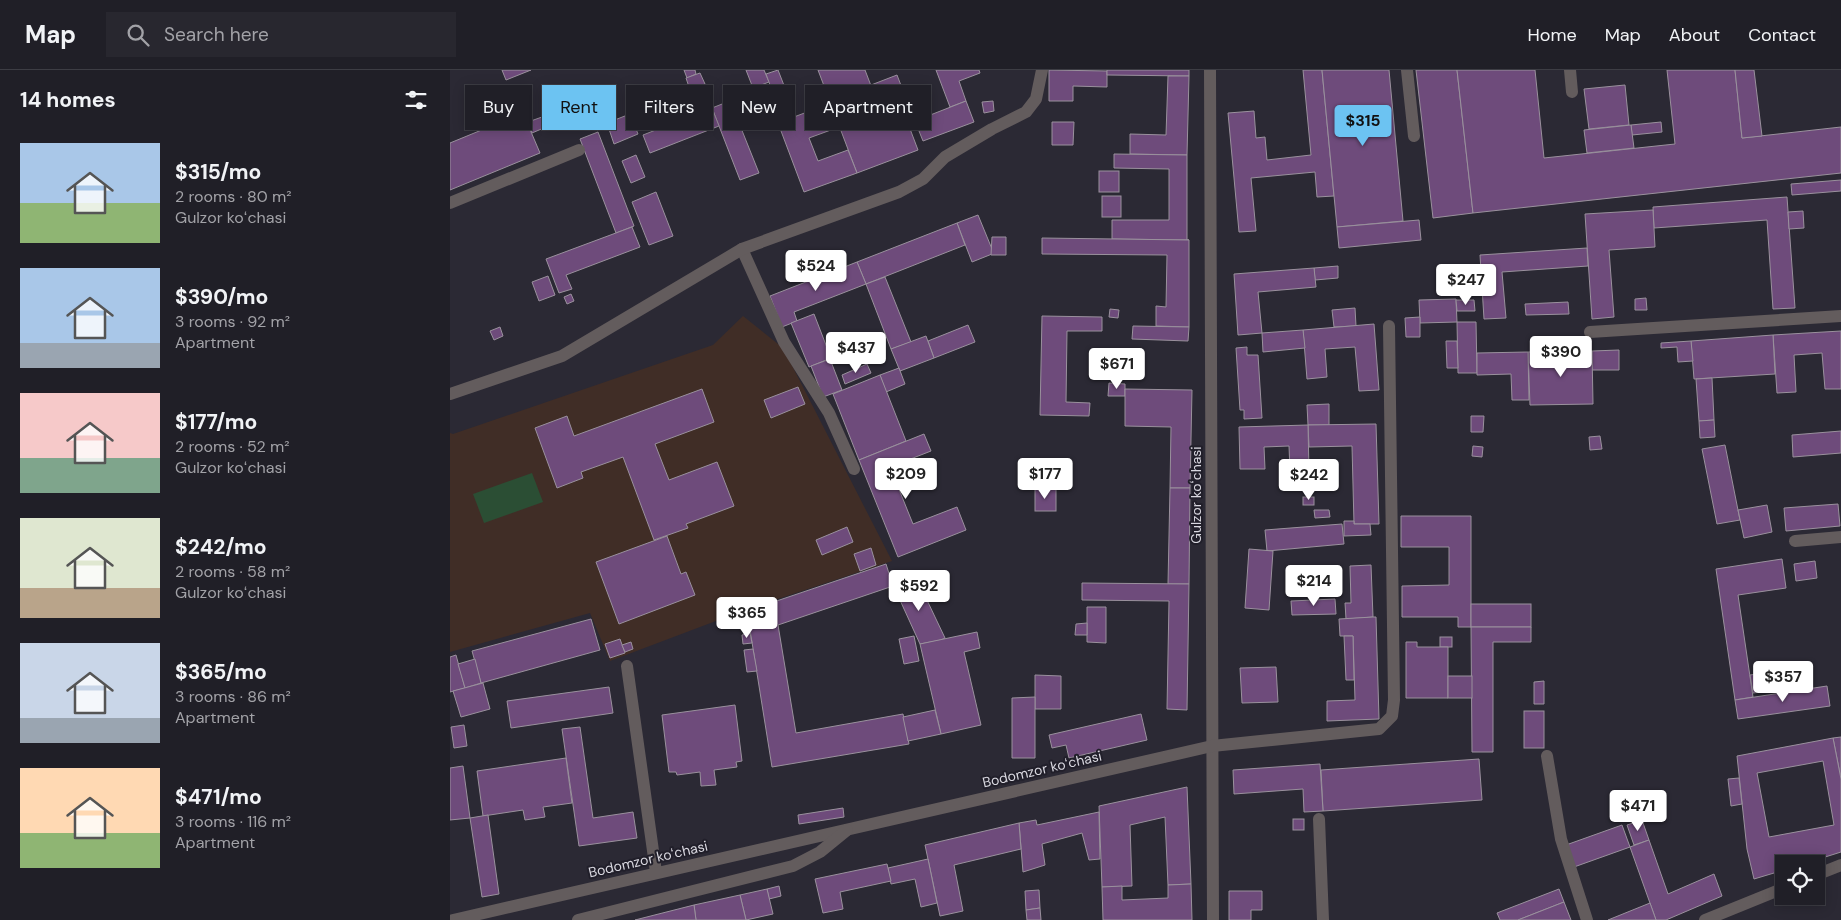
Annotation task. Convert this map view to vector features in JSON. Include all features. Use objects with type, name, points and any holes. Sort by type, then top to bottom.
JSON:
[{"type":"street","points":[[450,394],[562,356],[742,250],[848,212],[899,192],[924,179],[944,157],[1026,112],[1036,99],[1042,70]]},
{"type":"street","name":"Gulzor koʻchasi","points":[[1210,70],[1212,920]]},
{"type":"street","points":[[1407,70],[1414,136]]},
{"type":"street","points":[[1570,70],[1572,92]]},
{"type":"street","points":[[450,203],[579,150]]},
{"type":"street","points":[[742,250],[784,342],[828,414],[854,469]]},
{"type":"street","points":[[1590,332],[1841,316]]},
{"type":"street","name":"Bodomzor koʻchasi","points":[[453,920],[1212,746],[1379,729],[1392,716],[1394,643],[1390,326]]},
{"type":"street","points":[[1795,542],[1841,537]]},
{"type":"street","points":[[626,666],[656,872]]},
{"type":"street","points":[[1547,756],[1561,839],[1586,920]]},
{"type":"street","points":[[1319,819],[1323,920]]},
{"type":"street","name":"Bodomzor koʻchasi","points":[[578,920],[793,866],[820,852],[849,828]]},
{"type":"street","points":[[1825,871],[1841,865]]},
{"type":"street","points":[[1705,920],[1775,892]]},
{"type":"shaded area","points":[[743,316],[783,348],[892,561],[745,610],[610,661],[590,613],[450,652],[450,433],[453,434],[713,345]]},
{"type":"green space","points":[[532,473],[543,502],[484,523],[473,494]]},
{"type":"building","points":[[502,70],[531,70],[506,80]]},
{"type":"building","points":[[684,70],[695,70],[696,74],[687,78]]},
{"type":"building","points":[[746,70],[764,70],[769,82],[761,85],[752,85]]},
{"type":"building","points":[[778,70],[784,85],[770,85],[766,74]]},
{"type":"building","points":[[818,70],[865,70],[871,85],[824,85]]},
{"type":"building","points":[[936,70],[979,70],[980,73],[959,81],[966,101],[950,107]]},
{"type":"building","points":[[1049,70],[1107,71],[1107,87],[1073,86],[1073,101],[1049,101]]},
{"type":"building","points":[[1107,70],[1189,70],[1189,76],[1107,75]]},
{"type":"building","points":[[1303,70],[1322,70],[1334,196],[1317,197],[1315,172],[1251,178],[1256,231],[1239,232],[1228,113],[1254,111],[1256,138],[1265,137],[1267,160],[1311,155]]},
{"type":"building","points":[[1322,70],[1389,70],[1403,221],[1337,227]]},
{"type":"building","points":[[1416,70],[1457,70],[1473,213],[1433,218]]},
{"type":"building","points":[[1457,70],[1535,70],[1544,158],[1675,144],[1667,70],[1735,70],[1742,138],[1841,127],[1841,173],[1473,213]]},
{"type":"building","points":[[1735,70],[1754,70],[1762,136],[1742,138]]},
{"type":"building","points":[[700,73],[705,84],[688,85],[686,78]]},
{"type":"building","points":[[897,75],[901,85],[871,85]]},
{"type":"building","points":[[1168,76],[1189,76],[1187,155],[1130,154],[1130,134],[1166,135]]},
{"type":"building","points":[[1625,85],[1629,125],[1589,129],[1584,89]]},
{"type":"building","points":[[966,101],[974,122],[923,141],[919,130],[931,130],[931,115]]},
{"type":"building","points":[[993,101],[994,111],[984,113],[982,102]]},
{"type":"building","points":[[723,104],[723,130],[742,130],[759,173],[740,180],[713,108]]},
{"type":"building","points":[[713,111],[719,126],[713,128]]},
{"type":"building","points":[[805,113],[805,130],[831,130],[809,138],[818,161],[848,150],[857,173],[804,192],[781,130],[795,130],[795,117]]},
{"type":"building","points":[[626,116],[626,130],[636,130],[638,134],[614,144],[609,130],[616,130],[616,119]]},
{"type":"building","points":[[542,117],[542,129],[532,133],[532,121]]},
{"type":"building","points":[[1052,122],[1074,122],[1073,145],[1052,145]]},
{"type":"building","points":[[1661,122],[1662,132],[1632,135],[1631,125]]},
{"type":"building","points":[[1631,125],[1634,148],[1587,153],[1584,130]]},
{"type":"building","points":[[482,130],[530,130],[540,153],[450,190],[450,143]]},
{"type":"building","points":[[656,130],[709,130],[650,153],[643,135]]},
{"type":"building","points":[[841,130],[910,130],[918,150],[857,173]]},
{"type":"building","points":[[598,132],[634,226],[616,233],[580,139]]},
{"type":"building","points":[[1114,154],[1187,155],[1187,240],[1112,239],[1112,220],[1169,220],[1169,169],[1114,168]]},
{"type":"building","points":[[636,155],[645,177],[631,183],[622,161]]},
{"type":"building","points":[[1099,171],[1119,171],[1119,192],[1099,192]]},
{"type":"building","points":[[1841,180],[1841,191],[1792,195],[1791,184]]},
{"type":"building","points":[[656,192],[673,236],[649,245],[632,202]]},
{"type":"building","points":[[1102,196],[1121,196],[1121,217],[1102,217]]},
{"type":"building","points":[[1787,197],[1795,308],[1773,309],[1767,220],[1654,228],[1653,207]]},
{"type":"building","points":[[1653,210],[1655,247],[1609,250],[1614,317],[1592,319],[1585,214]]},
{"type":"building","points":[[1803,211],[1804,228],[1789,229],[1788,212]]},
{"type":"building","points":[[978,215],[992,249],[992,254],[972,262],[957,223]]},
{"type":"building","points":[[1419,220],[1421,240],[1339,248],[1337,227]]},
{"type":"building","points":[[957,223],[965,245],[866,284],[857,262]]},
{"type":"building","points":[[632,227],[640,247],[566,275],[572,289],[559,293],[546,259]]},
{"type":"building","points":[[992,237],[1006,237],[1006,255],[991,255]]},
{"type":"building","points":[[1042,238],[1189,240],[1189,327],[1156,326],[1156,306],[1166,307],[1167,255],[1042,254]]},
{"type":"building","points":[[1587,248],[1588,266],[1502,272],[1506,318],[1484,319],[1480,255]]},
{"type":"building","points":[[857,262],[866,284],[794,312],[797,321],[782,327],[770,296]]},
{"type":"building","points":[[1338,266],[1338,278],[1315,280],[1314,268]]},
{"type":"building","points":[[1314,268],[1316,287],[1258,292],[1262,333],[1238,335],[1234,274]]},
{"type":"building","points":[[548,276],[555,295],[539,301],[532,282]]},
{"type":"building","points":[[885,277],[911,342],[891,349],[866,284]]},
{"type":"building","points":[[571,294],[574,301],[567,304],[564,297]]},
{"type":"building","points":[[1646,298],[1647,310],[1635,310],[1635,299]]},
{"type":"building","points":[[1456,299],[1457,322],[1420,323],[1419,300]]},
{"type":"building","points":[[1456,300],[1474,300],[1475,311],[1457,311]]},
{"type":"building","points":[[1568,302],[1569,314],[1526,315],[1525,304]]},
{"type":"building","points":[[1355,308],[1356,326],[1334,327],[1332,310]]},
{"type":"building","points":[[1110,309],[1119,310],[1118,318],[1109,317]]},
{"type":"building","points":[[814,314],[831,358],[809,367],[791,323]]},
{"type":"building","points":[[1042,316],[1102,317],[1102,331],[1067,331],[1066,402],[1090,403],[1089,416],[1040,415]]},
{"type":"building","points":[[1420,317],[1420,337],[1406,337],[1405,318]]},
{"type":"building","points":[[1457,322],[1476,322],[1477,373],[1458,373]]},
{"type":"building","points":[[1374,324],[1379,390],[1359,391],[1355,347],[1325,349],[1327,377],[1307,379],[1303,330]]},
{"type":"building","points":[[968,325],[975,342],[934,358],[928,341]]},
{"type":"building","points":[[1133,326],[1189,327],[1188,341],[1132,339]]},
{"type":"building","points":[[500,327],[503,336],[494,340],[490,331]]},
{"type":"building","points":[[1303,330],[1305,348],[1263,352],[1262,333]]},
{"type":"building","points":[[1841,331],[1841,389],[1825,389],[1822,353],[1794,355],[1796,392],[1777,393],[1773,335]]},
{"type":"building","points":[[1773,335],[1775,374],[1694,379],[1691,341]]},
{"type":"building","points":[[926,336],[934,358],[900,371],[891,349]]},
{"type":"building","points":[[1446,341],[1457,341],[1458,368],[1447,368]]},
{"type":"building","points":[[1691,341],[1693,361],[1678,362],[1677,347],[1661,348],[1661,343]]},
{"type":"building","points":[[1247,347],[1247,355],[1258,355],[1262,418],[1244,419],[1244,410],[1240,410],[1236,348]]},
{"type":"building","points":[[1619,350],[1619,370],[1592,370],[1592,351]]},
{"type":"building","points":[[1592,351],[1593,404],[1530,405],[1528,352]]},
{"type":"building","points":[[1528,352],[1529,400],[1512,400],[1511,374],[1477,375],[1477,353]]},
{"type":"building","points":[[830,359],[842,390],[823,397],[811,366]]},
{"type":"building","points":[[867,364],[871,373],[845,384],[842,375]]},
{"type":"building","points":[[899,368],[905,384],[886,392],[880,375]]},
{"type":"building","points":[[880,375],[906,441],[859,460],[833,394]]},
{"type":"building","points":[[1712,378],[1714,420],[1699,421],[1696,379]]},
{"type":"building","points":[[1109,383],[1125,384],[1125,396],[1108,396]]},
{"type":"building","points":[[798,387],[805,404],[771,418],[764,400]]},
{"type":"building","points":[[702,389],[714,422],[655,444],[669,480],[717,462],[734,506],[686,524],[688,528],[654,540],[623,457],[581,472],[583,478],[557,488],[535,428],[567,416],[574,436]]},
{"type":"building","points":[[1125,389],[1192,390],[1190,488],[1170,488],[1171,427],[1125,426]]},
{"type":"building","points":[[1329,404],[1329,425],[1308,425],[1307,405]]},
{"type":"building","points":[[1471,416],[1484,416],[1483,432],[1471,432]]},
{"type":"building","points":[[1714,420],[1715,437],[1700,438],[1699,421]]},
{"type":"building","points":[[1376,424],[1379,524],[1354,524],[1352,446],[1309,447],[1308,425]]},
{"type":"building","points":[[1308,425],[1309,471],[1290,471],[1289,446],[1264,447],[1265,469],[1240,469],[1239,427]]},
{"type":"building","points":[[1841,431],[1841,453],[1793,457],[1792,435]]},
{"type":"building","points":[[924,434],[931,451],[890,467],[913,524],[957,507],[966,530],[898,557],[859,460]]},
{"type":"building","points":[[1600,436],[1602,449],[1590,450],[1589,437]]},
{"type":"building","points":[[1725,445],[1740,520],[1717,524],[1702,449]]},
{"type":"building","points":[[1473,446],[1483,447],[1482,457],[1472,456]]},
{"type":"building","points":[[1170,488],[1190,488],[1189,584],[1168,584]]},
{"type":"building","points":[[1035,489],[1056,489],[1056,511],[1035,511]]},
{"type":"building","points":[[1303,497],[1314,497],[1314,505],[1303,505]]},
{"type":"building","points":[[1838,504],[1840,526],[1786,531],[1784,508]]},
{"type":"building","points":[[1767,505],[1772,532],[1744,538],[1738,510]]},
{"type":"building","points":[[1314,510],[1329,510],[1330,517],[1315,518]]},
{"type":"building","points":[[1401,516],[1471,516],[1471,627],[1458,627],[1458,617],[1402,617],[1402,586],[1449,585],[1449,547],[1401,547]]},
{"type":"building","points":[[1344,521],[1354,521],[1354,524],[1370,524],[1371,535],[1344,536]]},
{"type":"building","points":[[1342,524],[1344,544],[1267,551],[1265,530]]},
{"type":"building","points":[[847,527],[853,542],[822,555],[816,540]]},
{"type":"building","points":[[667,536],[681,574],[686,572],[695,595],[619,624],[596,562]]},
{"type":"building","points":[[871,548],[876,565],[860,571],[854,554]]},
{"type":"building","points":[[1249,549],[1273,551],[1269,610],[1245,608]]},
{"type":"building","points":[[1782,559],[1786,588],[1738,595],[1753,697],[1735,700],[1716,569]]},
{"type":"building","points":[[1815,561],[1817,578],[1796,581],[1794,564]]},
{"type":"building","points":[[886,564],[893,586],[778,625],[796,733],[903,714],[909,744],[772,767],[747,611]]},
{"type":"building","points":[[1371,565],[1373,617],[1346,619],[1345,603],[1351,603],[1350,566]]},
{"type":"building","points":[[916,577],[945,638],[941,640],[920,644],[894,587]]},
{"type":"building","points":[[1082,583],[1189,584],[1187,710],[1167,709],[1169,601],[1082,600]]},
{"type":"building","points":[[1335,599],[1336,614],[1292,615],[1291,601]]},
{"type":"building","points":[[1471,604],[1531,604],[1531,627],[1471,627]]},
{"type":"building","points":[[1087,607],[1106,607],[1106,643],[1087,642]]},
{"type":"building","points":[[1376,617],[1379,719],[1327,721],[1327,701],[1355,700],[1353,636],[1340,636],[1339,619]]},
{"type":"building","points":[[591,619],[600,650],[481,683],[472,651]]},
{"type":"building","points":[[1087,623],[1087,635],[1075,635],[1076,624]]},
{"type":"building","points":[[1471,627],[1531,627],[1531,642],[1493,642],[1493,752],[1472,752]]},
{"type":"building","points":[[977,632],[980,648],[964,652],[981,725],[941,734],[920,644]]},
{"type":"building","points":[[750,633],[752,643],[743,644],[742,635]]},
{"type":"building","points":[[914,636],[919,661],[904,664],[899,639]]},
{"type":"building","points":[[1344,636],[1353,636],[1354,680],[1346,680]]},
{"type":"building","points":[[1440,637],[1452,637],[1452,647],[1440,647]]},
{"type":"building","points":[[620,639],[625,653],[610,658],[605,644]]},
{"type":"building","points":[[631,642],[633,649],[625,652],[622,645]]},
{"type":"building","points":[[1406,642],[1417,642],[1417,647],[1448,647],[1448,698],[1406,698]]},
{"type":"building","points":[[753,649],[757,671],[747,672],[744,650]]},
{"type":"building","points":[[456,655],[465,688],[450,692],[450,657]]},
{"type":"building","points":[[475,659],[481,683],[465,688],[458,664]]},
{"type":"building","points":[[1276,667],[1278,702],[1242,703],[1240,668]]},
{"type":"building","points":[[1791,669],[1794,688],[1753,693],[1750,675]]},
{"type":"building","points":[[1035,675],[1061,676],[1061,709],[1035,709]]},
{"type":"building","points":[[1448,676],[1472,676],[1472,698],[1448,698]]},
{"type":"building","points":[[1544,681],[1544,704],[1534,704],[1534,682]]},
{"type":"building","points":[[483,683],[490,709],[461,717],[453,691]]},
{"type":"building","points":[[1827,686],[1830,706],[1738,719],[1735,700]]},
{"type":"building","points":[[609,687],[613,713],[511,728],[507,701]]},
{"type":"building","points":[[1035,697],[1035,758],[1012,758],[1012,698]]},
{"type":"building","points":[[735,705],[742,761],[736,762],[737,767],[714,770],[716,785],[701,786],[700,772],[677,775],[676,772],[669,772],[662,715]]},
{"type":"building","points":[[935,710],[941,734],[908,741],[903,717]]},
{"type":"building","points":[[1524,711],[1544,711],[1544,748],[1524,748]]},
{"type":"building","points":[[1141,714],[1147,740],[1069,758],[1066,745],[1052,748],[1049,735]]},
{"type":"building","points":[[464,725],[467,746],[454,748],[451,727]]},
{"type":"building","points":[[580,727],[593,818],[633,812],[637,838],[579,846],[562,729]]},
{"type":"building","points":[[1841,737],[1841,779],[1833,738]]},
{"type":"building","points":[[1833,738],[1841,779],[1841,852],[1825,857],[1825,855],[1775,855],[1775,873],[1754,879],[1747,849],[1737,756]],"holes":[[[1823,761],[1834,825],[1769,837],[1757,773]]]},
{"type":"building","points":[[566,758],[572,803],[543,807],[545,817],[525,820],[523,810],[483,816],[477,771]]},
{"type":"building","points":[[1479,759],[1482,800],[1323,811],[1321,770]]},
{"type":"building","points":[[1320,764],[1323,811],[1304,812],[1303,789],[1234,794],[1233,770]]},
{"type":"building","points":[[463,766],[470,818],[450,820],[450,768]]},
{"type":"building","points":[[1739,778],[1742,804],[1731,806],[1728,779]]},
{"type":"building","points":[[1187,787],[1191,884],[1168,885],[1165,817],[1130,825],[1132,886],[1102,887],[1099,806]]},
{"type":"building","points":[[843,808],[844,817],[799,824],[798,815]]},
{"type":"building","points":[[1099,812],[1100,859],[1089,860],[1082,833],[1042,844],[1045,865],[1023,872],[1019,823],[1036,820],[1037,825]]},
{"type":"building","points":[[488,815],[499,894],[482,897],[470,818]]},
{"type":"building","points":[[1293,819],[1304,819],[1304,830],[1293,830]]},
{"type":"building","points":[[1642,820],[1649,840],[1634,845],[1627,825]]},
{"type":"building","points":[[1019,823],[1021,849],[954,865],[963,911],[940,916],[925,845]]},
{"type":"building","points":[[1622,825],[1630,847],[1574,867],[1566,845]]},
{"type":"building","points":[[1649,840],[1668,894],[1714,874],[1722,896],[1666,920],[1656,920],[1630,847]]},
{"type":"building","points":[[928,859],[937,903],[921,907],[915,879],[891,884],[888,868]]},
{"type":"building","points":[[887,864],[891,881],[840,892],[843,909],[823,913],[815,879]]},
{"type":"building","points":[[1191,884],[1192,920],[1103,920],[1102,887],[1122,886],[1122,900],[1168,898],[1168,885]]},
{"type":"building","points":[[779,886],[781,896],[769,899],[767,889]]},
{"type":"building","points":[[767,889],[773,914],[746,920],[740,895]]},
{"type":"building","points":[[1559,889],[1564,902],[1518,920],[1500,920],[1497,913]]},
{"type":"building","points":[[1039,890],[1040,908],[1026,910],[1025,891]]},
{"type":"building","points":[[1229,891],[1262,891],[1262,910],[1251,910],[1251,920],[1229,920]]},
{"type":"building","points":[[740,895],[746,920],[696,920],[694,905]]},
{"type":"building","points":[[1564,902],[1571,920],[1518,920]]},
{"type":"building","points":[[1650,903],[1656,920],[1608,920]]},
{"type":"building","points":[[694,905],[696,920],[635,920]]},
{"type":"building","points":[[1040,908],[1041,920],[1027,920],[1026,910]]}]
